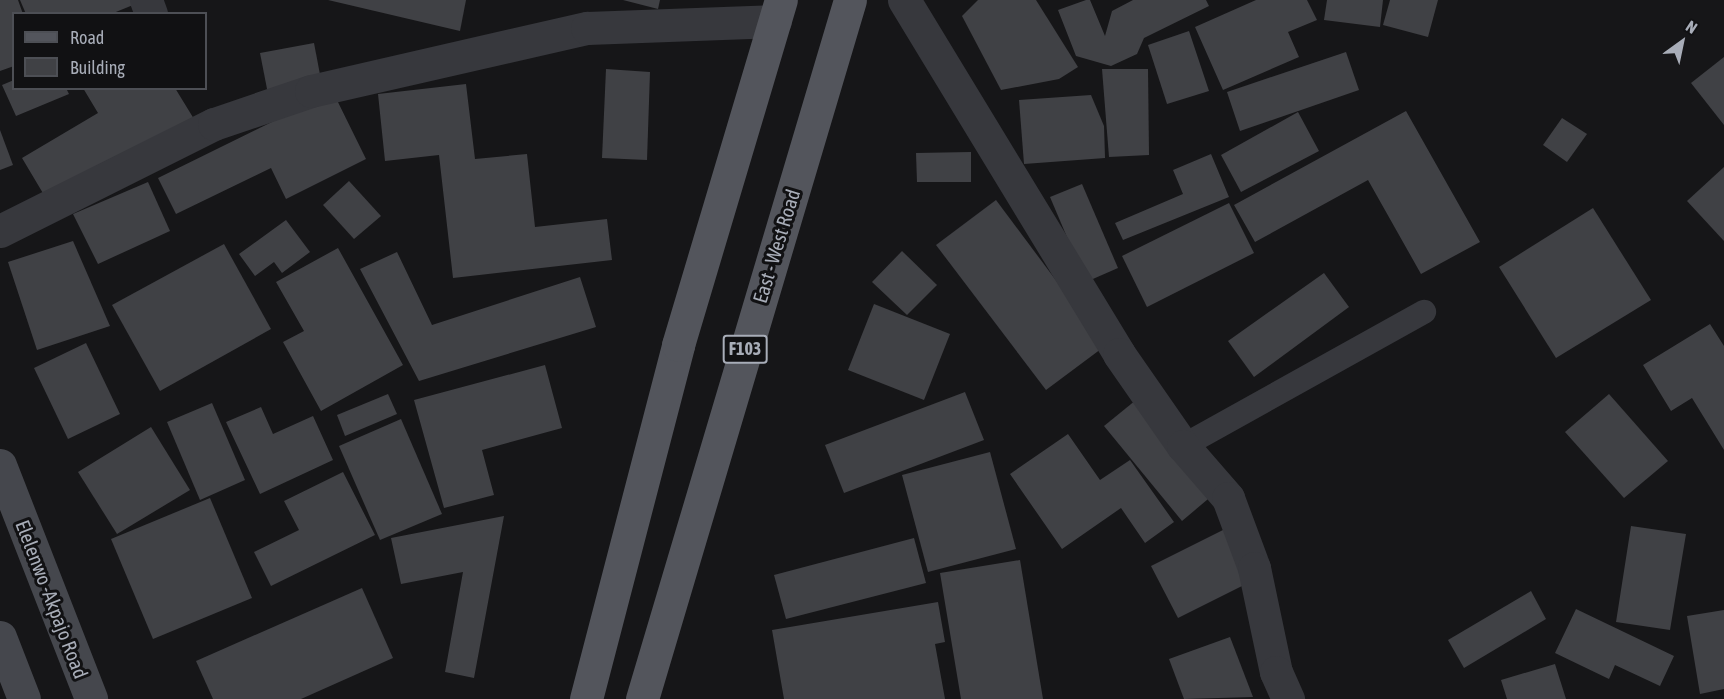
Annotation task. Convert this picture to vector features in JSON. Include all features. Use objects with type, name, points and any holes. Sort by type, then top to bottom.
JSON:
[{"type":"main road","name":"East - West Road","points":[[642,699],[850,0]]},
{"type":"main road","points":[[586,699],[678,345],[778,10]]},
{"type":"main road","name":"Elelenwo -Akpajo Road","points":[[0,465],[91,699]]},
{"type":"main road","points":[[0,637],[24,699]]},
{"type":"street","points":[[904,0],[1119,354],[1183,446],[1228,498],[1254,568],[1276,672],[1288,699]]},
{"type":"street","points":[[0,231],[214,124],[311,91],[587,28],[778,10]]},
{"type":"lane","points":[[1183,446],[1424,312]]},
{"type":"building","points":[[0,0],[18,0],[22,12],[12,12],[12,67],[0,71]]},
{"type":"building","points":[[20,0],[131,0],[133,5],[116,12],[25,12]]},
{"type":"building","points":[[328,0],[466,0],[460,31]]},
{"type":"building","points":[[623,0],[660,0],[658,9]]},
{"type":"building","points":[[978,0],[1036,0],[1078,67],[1059,79],[1001,90],[962,16]]},
{"type":"building","points":[[1090,0],[1105,36],[1112,11],[1133,0],[1206,0],[1209,6],[1144,38],[1137,54],[1111,66],[1076,56],[1058,10]]},
{"type":"building","points":[[1256,0],[1307,0],[1317,20],[1288,32],[1299,57],[1223,90],[1195,27]]},
{"type":"building","points":[[1327,0],[1383,0],[1380,27],[1324,20]]},
{"type":"building","points":[[1390,0],[1438,0],[1428,37],[1383,25]]},
{"type":"building","points":[[1189,31],[1209,91],[1167,104],[1148,45]]},
{"type":"building","points":[[314,43],[322,85],[268,94],[260,53]]},
{"type":"building","points":[[1346,52],[1359,90],[1240,131],[1227,92]]},
{"type":"building","points":[[1724,57],[1724,125],[1691,83]]},
{"type":"building","points":[[606,69],[650,72],[647,160],[602,158]]},
{"type":"building","points":[[1102,69],[1148,69],[1149,155],[1109,157]]},
{"type":"building","points":[[12,81],[12,90],[67,90],[69,94],[16,116],[2,85]]},
{"type":"building","points":[[466,84],[475,159],[527,154],[535,227],[607,219],[612,260],[453,278],[439,155],[385,161],[378,94]]},
{"type":"building","points":[[84,90],[176,90],[194,119],[50,205],[22,158],[98,113]]},
{"type":"building","points":[[333,92],[366,159],[286,199],[271,168],[176,214],[158,178]]},
{"type":"building","points":[[1091,95],[1104,126],[1105,158],[1024,164],[1019,100]]},
{"type":"building","points":[[1406,111],[1480,242],[1421,274],[1368,180],[1255,242],[1234,205]]},
{"type":"building","points":[[1298,112],[1319,151],[1241,192],[1221,155]]},
{"type":"building","points":[[1562,118],[1587,134],[1567,162],[1543,145]]},
{"type":"building","points":[[0,130],[13,165],[0,170]]},
{"type":"building","points":[[971,152],[971,182],[917,182],[916,153]]},
{"type":"building","points":[[1211,154],[1229,197],[1123,240],[1115,223],[1183,194],[1173,170]]},
{"type":"building","points":[[1724,167],[1724,241],[1687,201]]},
{"type":"building","points":[[349,181],[381,216],[354,239],[323,205]]},
{"type":"building","points":[[148,182],[170,231],[98,264],[73,214]]},
{"type":"building","points":[[1082,184],[1118,268],[1086,282],[1050,197]]},
{"type":"building","points":[[996,200],[1105,346],[1046,390],[936,245]]},
{"type":"building","points":[[1229,203],[1254,253],[1147,307],[1122,256]]},
{"type":"building","points":[[1593,208],[1651,300],[1556,358],[1499,267]]},
{"type":"building","points":[[286,220],[310,252],[282,273],[274,262],[255,276],[239,254]]},
{"type":"building","points":[[73,241],[110,326],[37,350],[8,262]]},
{"type":"building","points":[[224,244],[271,329],[160,391],[112,305]]},
{"type":"building","points":[[338,248],[403,365],[321,411],[283,342],[304,331],[276,282]]},
{"type":"building","points":[[902,251],[937,285],[907,315],[872,282]]},
{"type":"building","points":[[397,252],[432,325],[580,277],[596,327],[419,381],[360,269]]},
{"type":"building","points":[[1324,273],[1349,307],[1254,377],[1228,341]]},
{"type":"building","points":[[874,304],[950,334],[924,400],[848,370]]},
{"type":"building","points":[[1710,324],[1724,346],[1724,450],[1692,398],[1671,411],[1643,365]]},
{"type":"building","points":[[86,343],[120,414],[68,439],[34,368]]},
{"type":"building","points":[[545,365],[562,428],[482,450],[494,495],[444,508],[414,400]]},
{"type":"building","points":[[965,392],[984,440],[844,493],[825,445]]},
{"type":"building","points":[[388,394],[397,414],[345,436],[337,415]]},
{"type":"building","points":[[1609,394],[1668,461],[1624,498],[1565,432]]},
{"type":"building","points":[[1136,400],[1214,494],[1182,521],[1104,426]]},
{"type":"building","points":[[212,403],[245,480],[200,500],[167,422]]},
{"type":"building","points":[[261,407],[273,434],[313,416],[333,460],[260,494],[226,422]]},
{"type":"building","points":[[401,419],[442,514],[380,540],[339,446]]},
{"type":"building","points":[[151,427],[190,490],[117,534],[78,472]]},
{"type":"building","points":[[1068,434],[1100,480],[1130,460],[1174,522],[1145,543],[1121,508],[1062,549],[1010,474]]},
{"type":"building","points":[[990,452],[1016,549],[928,572],[902,475]]},
{"type":"building","points":[[343,472],[375,535],[271,586],[254,552],[299,530],[284,501]]},
{"type":"building","points":[[210,498],[252,598],[153,639],[111,539]]},
{"type":"building","points":[[504,516],[474,678],[445,672],[463,572],[401,584],[391,538]]},
{"type":"building","points":[[1631,526],[1686,534],[1670,630],[1616,622]]},
{"type":"building","points":[[1227,528],[1254,580],[1178,618],[1151,566]]},
{"type":"building","points":[[914,538],[926,583],[786,619],[774,575]]},
{"type":"building","points":[[1020,560],[1043,699],[961,699],[940,573]]},
{"type":"building","points":[[362,588],[393,658],[301,699],[213,699],[196,661]]},
{"type":"building","points":[[1531,591],[1546,619],[1464,668],[1448,640]]},
{"type":"building","points":[[938,602],[945,642],[935,644],[945,699],[784,699],[772,630]]},
{"type":"building","points":[[1576,609],[1674,656],[1660,686],[1615,665],[1609,679],[1555,653]]},
{"type":"building","points":[[1724,610],[1724,689],[1700,694],[1687,616]]},
{"type":"building","points":[[1230,637],[1253,697],[1184,699],[1169,659]]},
{"type":"building","points":[[1555,664],[1566,699],[1507,699],[1501,680]]}]
